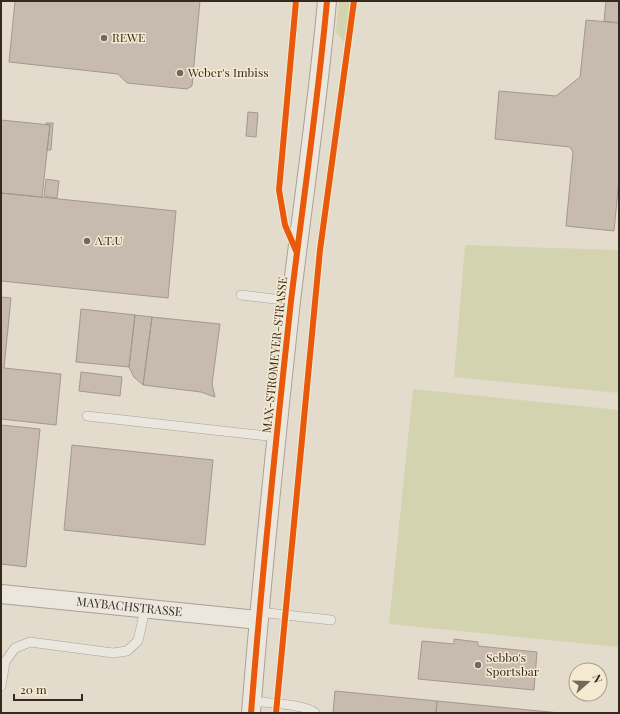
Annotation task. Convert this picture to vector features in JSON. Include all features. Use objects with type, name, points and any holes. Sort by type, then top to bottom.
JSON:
[{"type":"street","name":"MAX-STROMEYER-STRASSE","points":[[252,707],[259,616],[277,437],[317,101],[327,1]]},
{"type":"street","name":"MAYBACHSTRASSE","points":[[1,594],[145,609],[259,616]]},
{"type":"lane","points":[[241,295],[292,301]]},
{"type":"lane","points":[[87,416],[277,437]]},
{"type":"lane","points":[[1,686],[5,662],[15,648],[30,642],[113,653],[127,651],[138,641],[145,609]]},
{"type":"lane","points":[[259,616],[331,620]]},
{"type":"lane","points":[[252,707],[299,707],[308,709],[315,713]]},
{"type":"green space","points":[[339,1],[350,1],[346,41],[343,41],[336,32]]},
{"type":"green space","points":[[465,245],[619,250],[619,393],[454,377]]},
{"type":"green space","points":[[413,389],[619,410],[619,647],[389,624]]},
{"type":"building","name":"REWE","points":[[15,1],[200,1],[192,86],[187,89],[127,83],[118,74],[9,62]]},
{"type":"building","points":[[606,1],[619,1],[619,23],[604,21]]},
{"type":"building","points":[[586,20],[619,23],[619,180],[614,231],[566,226],[573,152],[570,147],[495,139],[499,91],[556,96],[580,77]]},
{"type":"building","points":[[248,112],[258,113],[256,137],[246,136]]},
{"type":"building","points":[[1,120],[50,125],[42,197],[1,193]]},
{"type":"building","points":[[46,123],[53,123],[51,150],[47,150],[50,125]]},
{"type":"building","points":[[46,179],[59,181],[57,198],[44,196]]},
{"type":"building","name":"A.T.U","points":[[1,193],[176,211],[168,298],[1,281]]},
{"type":"building","points":[[1,297],[11,298],[4,368],[61,374],[56,425],[1,419]]},
{"type":"building","points":[[81,309],[135,315],[129,367],[76,362]]},
{"type":"building","points":[[135,315],[152,317],[143,385],[134,377],[129,367]]},
{"type":"building","points":[[152,317],[220,324],[212,384],[215,397],[201,392],[143,385]]},
{"type":"building","points":[[81,372],[122,377],[120,396],[79,391]]},
{"type":"building","points":[[1,425],[40,429],[26,567],[1,564]]},
{"type":"building","points":[[72,445],[213,460],[205,545],[64,530]]},
{"type":"building","name":"Sebbo's Sportsbar","points":[[454,639],[478,642],[478,646],[537,652],[534,690],[418,679],[422,641],[454,644]]},
{"type":"building","points":[[335,691],[437,701],[436,713],[333,713]]},
{"type":"building","points":[[437,701],[560,713],[436,713]]},
{"type":"cycle path","points":[[296,1],[279,190],[285,225],[297,253]]},
{"type":"cycle path","points":[[251,713],[285,352],[327,1]]},
{"type":"cycle path","points":[[276,713],[320,250],[354,1]]},
{"type":"place","name":"REWE","points":[[104,38]]},
{"type":"place","name":"Weber's Imbiss","points":[[180,73]]},
{"type":"place","name":"A.T.U","points":[[87,241]]},
{"type":"place","name":"Sebbo's Sportsbar","points":[[478,665]]}]
